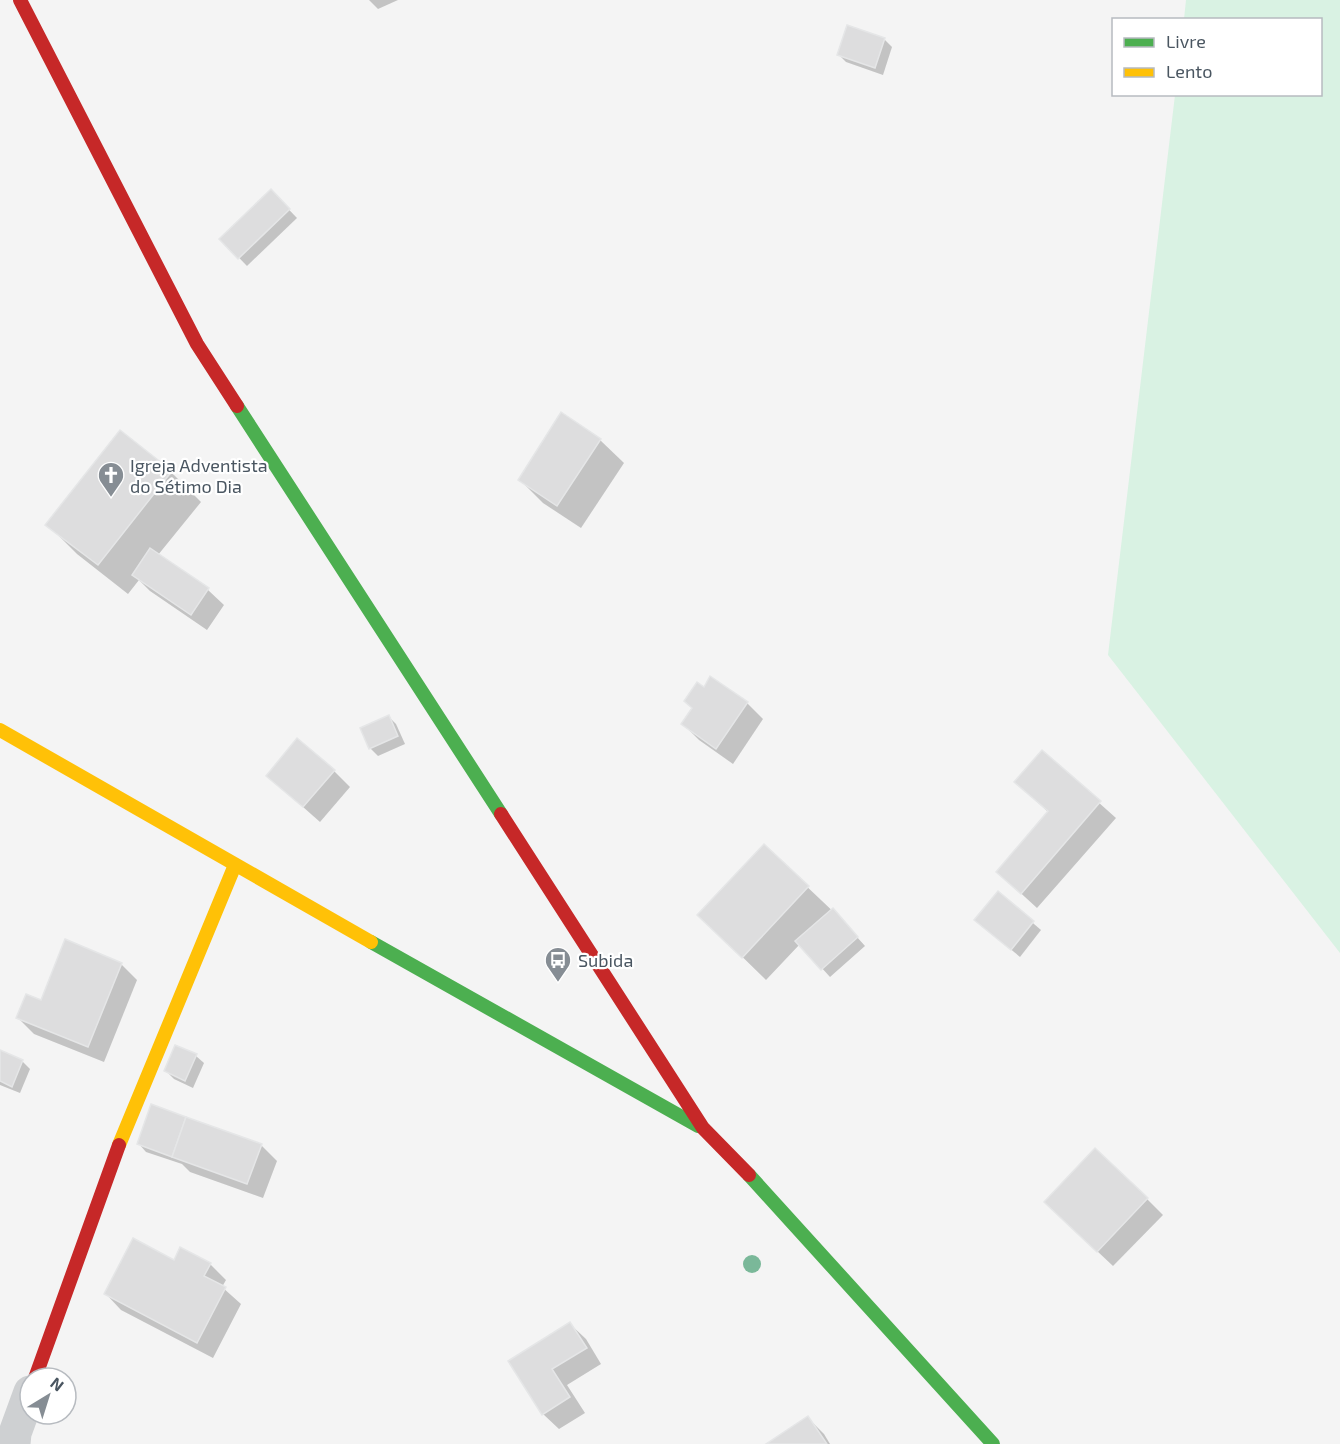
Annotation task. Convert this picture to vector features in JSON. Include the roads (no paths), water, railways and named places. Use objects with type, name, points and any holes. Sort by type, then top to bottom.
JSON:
[{"type":"street","points":[[20,0],[197,344],[703,1128],[772,1198],[993,1444]]},
{"type":"street","points":[[0,730],[235,866],[703,1128]]},
{"type":"street","points":[[39,1366],[127,1124],[235,866]]},
{"type":"street","points":[[10,1435],[18,1418]]},
{"type":"place","name":"Igreja Adventista do Sétimo Dia","points":[[111,498]]},
{"type":"place","name":"Subida","points":[[558,983]]}]
